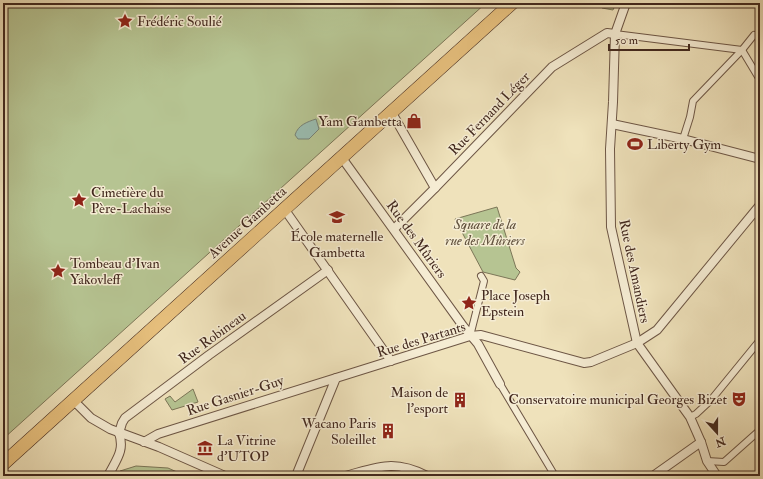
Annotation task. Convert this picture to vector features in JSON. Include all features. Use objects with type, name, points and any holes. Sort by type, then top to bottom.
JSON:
[{"type":"main road","name":"Avenue Gambetta","points":[[3,464],[512,3]]},
{"type":"street","name":"Rue des Amandiers","points":[[626,3],[615,34],[610,149],[611,227],[637,343],[690,417],[708,461],[717,476]]},
{"type":"street","name":"Rue Fernand Léger","points":[[394,229],[552,66],[607,33],[615,34]]},
{"type":"street","points":[[615,34],[742,50]]},
{"type":"street","points":[[683,138],[690,117],[693,101],[742,50],[754,35]]},
{"type":"street","points":[[742,50],[760,80]]},
{"type":"street","points":[[392,113],[435,188]]},
{"type":"street","points":[[612,124],[683,138],[760,159]]},
{"type":"street","name":"Rue des Mûriers","points":[[342,158],[470,336],[478,344],[500,384]]},
{"type":"street","name":"Rue des Partants","points":[[336,378],[470,336],[481,335],[588,363],[637,343],[658,330],[760,205]]},
{"type":"street","points":[[285,210],[391,361]]},
{"type":"street","name":"Rue Robineau","points":[[119,433],[125,418],[209,355],[328,270]]},
{"type":"street","points":[[470,336],[484,281],[481,276]]},
{"type":"street","points":[[690,417],[696,414],[711,400],[760,340]]},
{"type":"street","points":[[296,476],[336,378]]},
{"type":"street","name":"Rue Gasnier-Guy","points":[[144,442],[158,434],[336,378]]},
{"type":"street","points":[[500,384],[555,476]]},
{"type":"street","points":[[74,401],[91,418],[119,433],[159,447],[225,476]]},
{"type":"street","points":[[708,461],[724,462],[760,430]]},
{"type":"street","points":[[108,476],[121,453],[122,441],[119,433]]},
{"type":"street","points":[[653,476],[701,442]]},
{"type":"street","points":[[345,476],[391,466],[409,468],[427,476]]},
{"type":"green space","name":"Cimetière du Père-Lachaise","points":[[3,3],[486,3],[3,439]]},
{"type":"green space","points":[[603,3],[616,3],[613,10],[602,8]]},
{"type":"green space","name":"Square de la rue des Mûriers","points":[[497,207],[516,268],[520,272],[515,280],[483,272],[455,219]]},
{"type":"green space","points":[[193,389],[198,402],[172,410],[165,399],[170,396],[175,402]]},
{"type":"green space","points":[[136,466],[168,468],[186,476],[118,476],[120,471]]},
{"type":"water","points":[[316,119],[319,129],[309,139],[298,139],[295,135],[298,129],[306,123]]},
{"type":"place","name":"Frédéric Soulié","points":[[125,21]]},
{"type":"place","name":"Yam Gambetta","points":[[414,121]]},
{"type":"place","name":"Liberty Gym","points":[[635,144]]},
{"type":"place","name":"Cimetière du Père-Lachaise","points":[[79,200]]},
{"type":"place","name":"École maternelle Gambetta","points":[[337,217]]},
{"type":"place","name":"Tombeau d'Ivan Yakovleff","points":[[58,271]]},
{"type":"place","name":"Place Joseph Epstein","points":[[469,303]]},
{"type":"place","name":"Conservatoire municipal Georges Bizet","points":[[739,399]]},
{"type":"place","name":"Maison de l'esport","points":[[460,400]]},
{"type":"place","name":"Wacano Paris Soleillet","points":[[388,431]]},
{"type":"place","name":"La Vitrine d'UTOP","points":[[205,448]]}]
